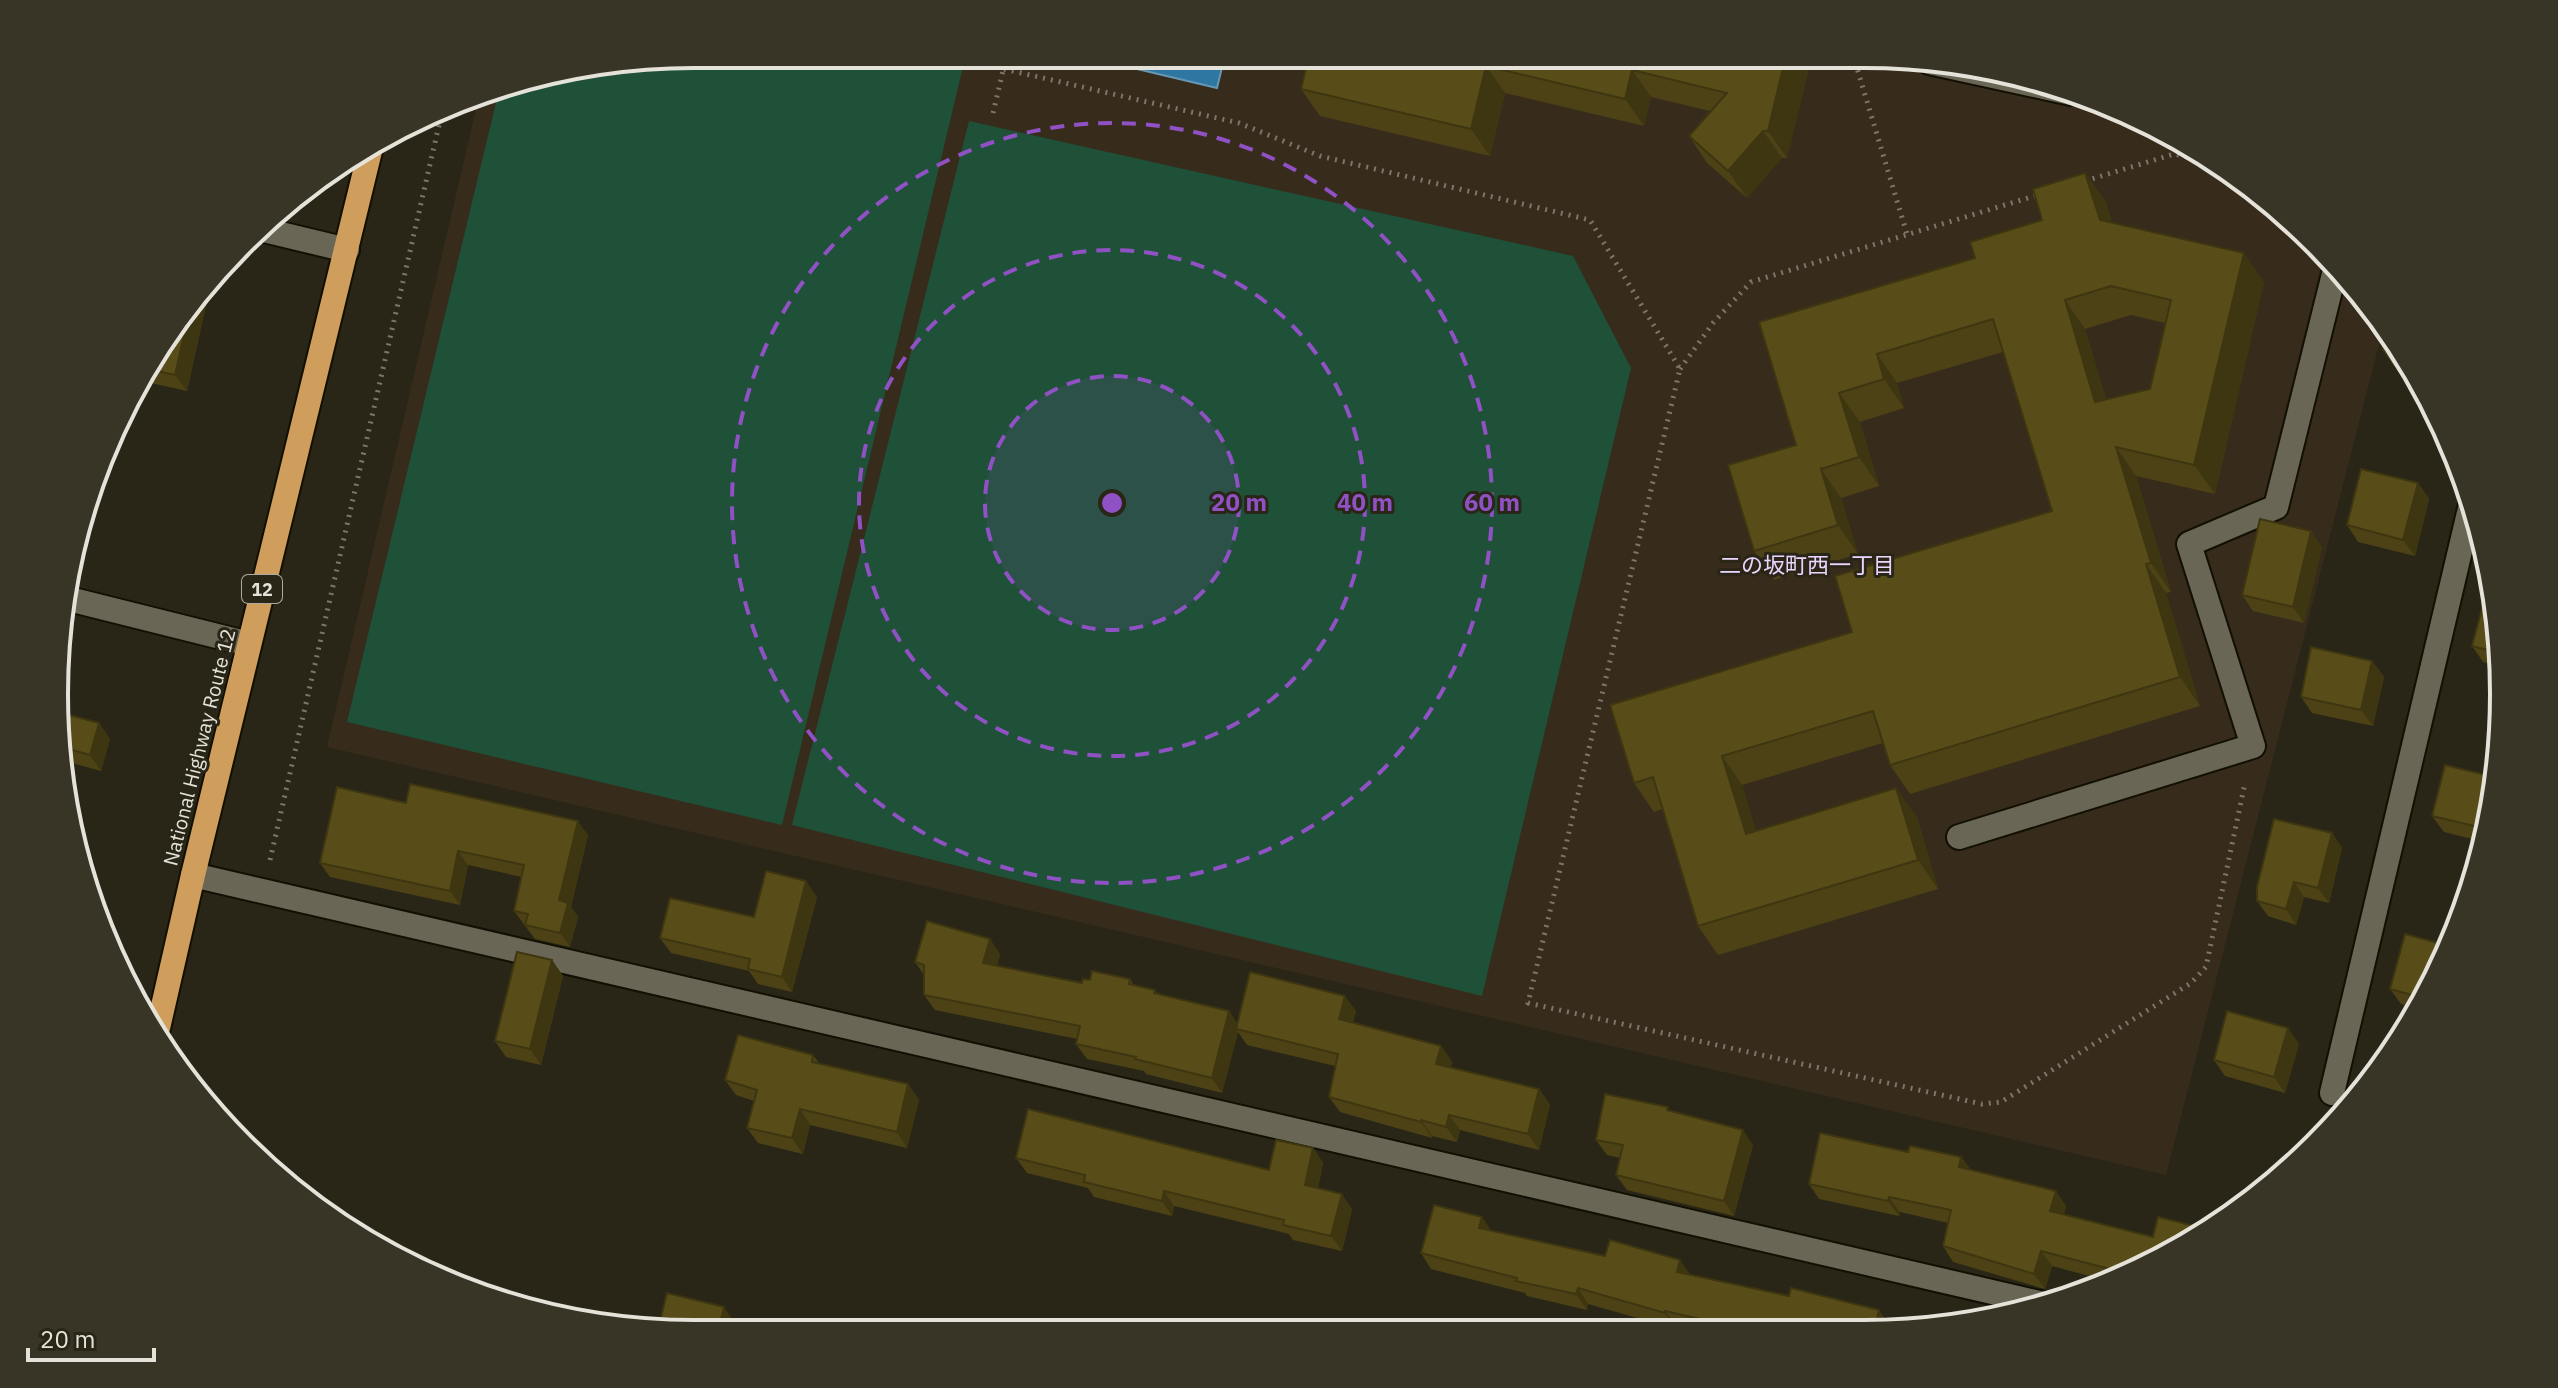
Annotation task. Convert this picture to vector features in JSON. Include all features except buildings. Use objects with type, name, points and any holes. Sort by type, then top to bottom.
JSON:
[{"type":"highway","name":"National Highway Route 12","points":[[160,1020],[368,160]]},
{"type":"street","points":[[272,232],[347,250]]},
{"type":"street","points":[[1959,837],[2253,746],[2189,544],[2276,507],[2333,279]]},
{"type":"street","points":[[2332,1093],[2466,524]]},
{"type":"street","points":[[75,601],[249,644]]},
{"type":"street","points":[[193,875],[2024,1299]]},
{"type":"path","points":[[1857,68],[1907,234]]},
{"type":"path","points":[[993,113],[1004,69],[1239,123],[1320,156],[1590,220],[1680,369]]},
{"type":"path","points":[[263,891],[440,123]]},
{"type":"path","points":[[2070,185],[2174,154],[2184,156]]},
{"type":"path","points":[[2056,190],[1751,282],[1713,323],[1680,369],[1528,1003],[1982,1104],[2001,1102],[2191,983],[2206,967],[2253,746]]},
{"type":"shaded area","points":[[694,68],[1864,68],[1946,73],[2026,89],[2065,101],[2104,116],[2177,152],[2245,197],[2277,223],[2335,281],[2380,340],[2166,1175],[327,747],[476,107],[572,80],[612,73]]},
{"type":"green space","points":[[963,68],[782,825],[347,722],[497,100],[572,80],[653,69]]},
{"type":"green space","points":[[969,121],[1573,256],[1631,368],[1482,996],[792,825]]},
{"type":"water","points":[[1133,68],[1222,68],[1217,88]]},
{"type":"district","name":"二の坂町西一丁目","points":[[1807,564]]}]
